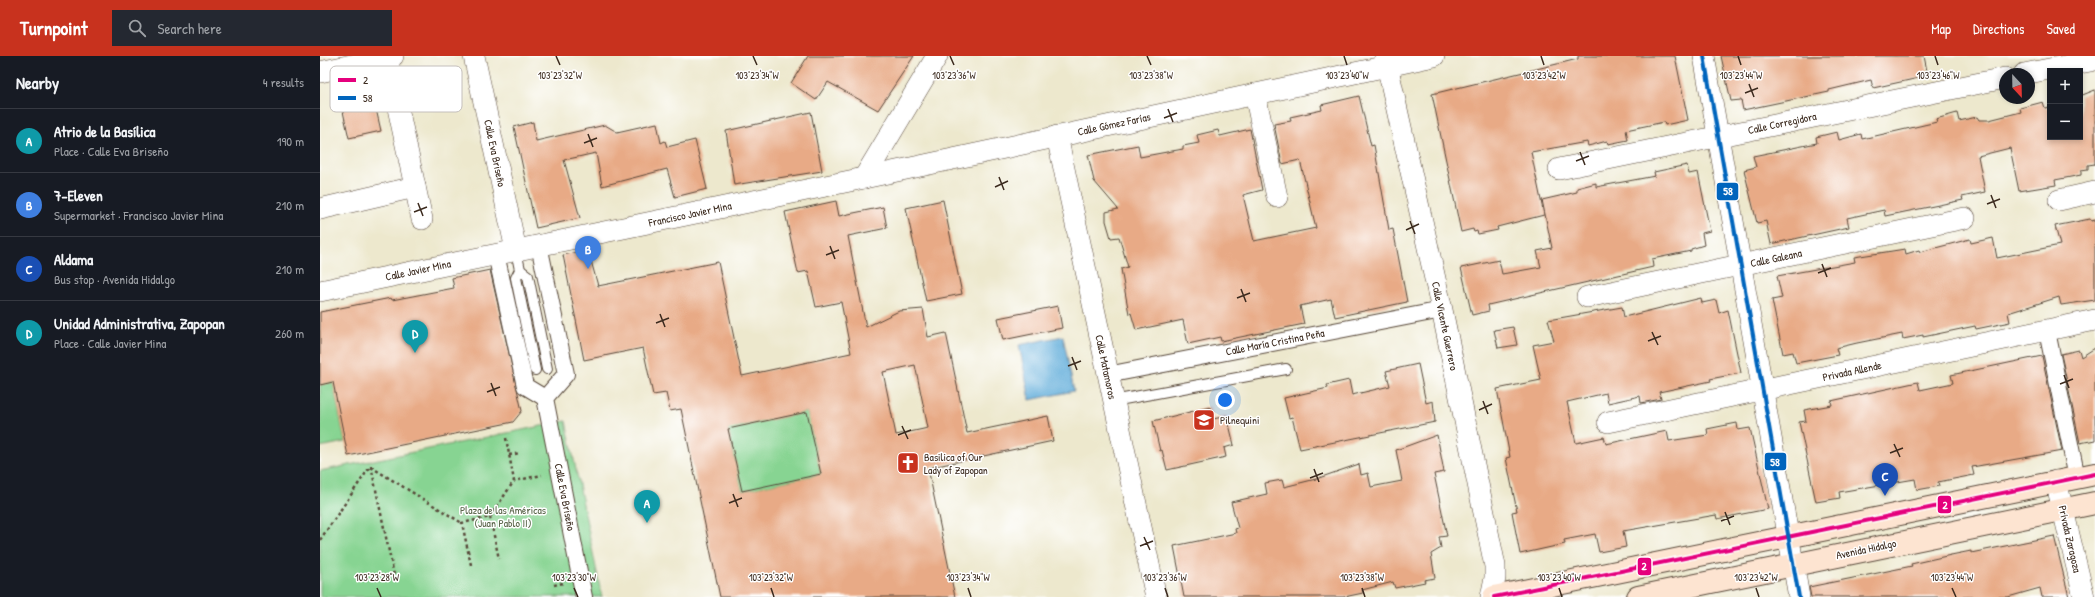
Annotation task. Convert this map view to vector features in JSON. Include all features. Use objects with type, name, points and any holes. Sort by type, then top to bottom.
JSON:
[{"type":"main road","points":[[1492,597],[2076,478]]},
{"type":"main road","name":"Avenida Hidalgo","points":[[1638,597],[2095,503]]},
{"type":"street","name":"Calle Eva Briseño","points":[[474,56],[506,252],[525,386],[545,398],[584,597]]},
{"type":"street","points":[[864,178],[937,56]]},
{"type":"street","name":"Calle Gómez Farías","points":[[864,178],[1255,94],[1386,61],[1434,56]]},
{"type":"street","points":[[1704,56],[1764,390],[1799,597]]},
{"type":"street","points":[[348,66],[390,57]]},
{"type":"street","points":[[2035,72],[2095,60]]},
{"type":"street","name":"Calle Vicente Guerrero","points":[[1386,61],[1442,310],[1495,566],[1492,597]]},
{"type":"street","points":[[320,72],[330,70]]},
{"type":"street","name":"Calle Corregidora","points":[[1559,169],[1999,79]]},
{"type":"street","points":[[1255,94],[1277,197]]},
{"type":"street","points":[[401,112],[422,220]]},
{"type":"street","name":"Calle Matamoros","points":[[1056,136],[1156,597]]},
{"type":"street","name":"Francisco Javier Mina","points":[[506,252],[864,178]]},
{"type":"street","points":[[320,209],[415,186]]},
{"type":"street","points":[[2059,200],[2095,192]]},
{"type":"street","name":"Calle Galeana","points":[[1587,297],[1965,218]]},
{"type":"street","points":[[538,245],[566,374],[545,398]]},
{"type":"street","name":"Calle Javier Mina","points":[[320,291],[506,252]]},
{"type":"street","name":"Calle María Cristina Peña","points":[[1107,375],[1442,310]]},
{"type":"street","name":"Privada Allende","points":[[1608,422],[2095,320]]},
{"type":"street","points":[[2047,331],[2076,478]]},
{"type":"street","name":"Privada Zaragoza","points":[[2076,478],[2063,509],[2084,597]]},
{"type":"lane","points":[[506,252],[520,270],[528,276],[547,369]]},
{"type":"lane","points":[[520,270],[516,278],[535,370]]},
{"type":"lane","points":[[1113,401],[1286,369]]},
{"type":"path","points":[[371,466],[462,523],[490,517],[514,481],[506,438]]},
{"type":"path","points":[[509,455],[520,453]]},
{"type":"path","points":[[320,540],[371,466]]},
{"type":"path","points":[[371,466],[395,580]]},
{"type":"path","points":[[514,481],[560,472]]},
{"type":"path","points":[[490,517],[499,559]]},
{"type":"path","points":[[462,523],[471,565]]},
{"type":"green space","points":[[333,382],[345,442],[320,447],[320,385]]},
{"type":"green space","points":[[807,412],[821,474],[742,491],[728,429]]},
{"type":"green space","name":"Plaza de las Américas (Juan Pablo II)","points":[[566,421],[602,597],[320,597],[320,471]]},
{"type":"water","points":[[1063,336],[1074,391],[1030,400],[1019,345]]},
{"type":"building","points":[[808,56],[914,56],[878,110],[828,82],[816,100],[791,83]]},
{"type":"building","points":[[1578,56],[1675,56],[1688,120],[1665,125],[1664,122],[1626,130],[1628,140],[1608,144],[1607,141],[1588,146],[1587,142],[1531,152],[1544,215],[1497,227],[1498,230],[1478,234],[1477,231],[1474,232],[1473,229],[1461,232],[1432,94],[1578,59]]},
{"type":"building","points":[[1721,56],[1924,56],[1928,76],[1873,88],[1871,80],[1829,90],[1829,92],[1743,110],[1741,100],[1731,101]]},
{"type":"building","points":[[2095,90],[2095,164],[2088,165],[2088,169],[2081,170],[2081,175],[2055,180],[2056,185],[2019,191],[2010,148],[1978,156],[1985,192],[1962,197],[1963,200],[1885,216],[1884,210],[1847,218],[1849,227],[1771,244],[1766,221],[1757,223],[1744,170],[1756,167],[1753,156],[1817,143],[1816,137],[1837,132],[1839,140],[1861,134],[1862,139],[1937,122],[1936,119],[1957,113],[1959,121],[1977,117],[1979,120],[1989,120],[2021,112],[2020,108],[2043,102],[2045,108],[2047,108],[2047,140],[2083,140],[2083,95]]},
{"type":"building","points":[[1359,96],[1371,146],[1374,145],[1389,230],[1393,229],[1407,302],[1335,317],[1331,299],[1300,306],[1304,324],[1221,341],[1220,337],[1188,344],[1183,320],[1136,330],[1131,313],[1129,314],[1121,269],[1128,267],[1119,237],[1111,238],[1106,221],[1106,212],[1118,209],[1094,181],[1088,155],[1138,145],[1140,157],[1183,149],[1183,146],[1199,143],[1197,135],[1218,130],[1220,136],[1250,129],[1262,190],[1243,195],[1254,241],[1316,228],[1300,160],[1282,164],[1274,124],[1291,121],[1290,117],[1322,110],[1321,105]]},
{"type":"building","points":[[343,112],[377,112],[381,131],[349,138]]},
{"type":"building","points":[[811,112],[822,171],[734,185],[726,131]]},
{"type":"building","points":[[533,122],[536,141],[605,125],[617,132],[657,123],[661,143],[665,141],[667,147],[695,140],[707,189],[675,197],[667,169],[602,186],[596,153],[564,160],[580,218],[536,228],[514,127]]},
{"type":"building","points":[[1687,165],[1689,174],[1698,172],[1710,231],[1702,233],[1704,245],[1691,249],[1691,251],[1652,259],[1653,267],[1488,305],[1489,311],[1472,315],[1461,268],[1499,260],[1502,274],[1541,267],[1537,251],[1552,248],[1542,200],[1577,192],[1577,188],[1596,183],[1596,187],[1655,176],[1654,172]]},
{"type":"building","points":[[943,200],[962,294],[926,301],[906,208]]},
{"type":"building","name":"Basilica of Our Lady of Zapopan","points":[[836,201],[839,216],[883,207],[887,228],[848,236],[866,327],[899,311],[923,309],[928,337],[946,333],[967,433],[1048,416],[1053,441],[928,468],[955,597],[720,597],[681,409],[670,411],[666,393],[653,395],[643,348],[584,360],[563,255],[588,250],[598,286],[718,262],[742,376],[851,353],[841,302],[816,307],[808,271],[798,273],[785,212]],"holes":[[[915,365],[928,428],[896,435],[883,372]],[[807,412],[821,474],[742,491],[728,429]]]},
{"type":"building","points":[[2090,219],[2091,221],[2095,220],[2095,300],[2061,305],[2059,297],[2008,313],[2010,322],[1976,329],[1975,326],[1923,337],[1923,335],[1903,339],[1902,334],[1836,348],[1838,355],[1796,363],[1793,352],[1783,354],[1772,300],[1782,298],[1777,276],[1855,262],[1854,257],[1905,249],[1906,254],[1919,250],[1920,252],[1970,239],[1971,243],[1993,238],[1997,258],[2060,245],[2055,226]]},
{"type":"building","points":[[490,270],[522,411],[513,422],[348,456],[333,382],[320,385],[320,312],[391,298],[392,300],[454,288],[452,278]]},
{"type":"building","points":[[1701,298],[1702,303],[1716,300],[1719,313],[1728,310],[1741,373],[1659,392],[1661,399],[1641,403],[1640,396],[1608,403],[1606,393],[1567,402],[1576,443],[1604,437],[1606,444],[1667,431],[1669,441],[1708,435],[1707,429],[1737,423],[1738,430],[1750,428],[1768,509],[1717,519],[1716,515],[1623,531],[1626,547],[1599,552],[1595,534],[1564,540],[1565,544],[1520,554],[1512,512],[1517,511],[1506,458],[1510,457],[1497,389],[1541,380],[1533,345],[1554,341],[1548,320],[1622,307],[1624,317]]},
{"type":"building","points":[[1058,306],[1062,328],[1003,340],[998,318]]},
{"type":"building","points":[[1513,327],[1517,345],[1498,348],[1494,330]]},
{"type":"building","points":[[2095,348],[2095,440],[2080,443],[2061,354],[2079,350],[2081,357]]},
{"type":"building","points":[[2042,356],[2062,451],[1972,467],[1974,475],[1938,482],[1939,486],[1917,490],[1915,479],[1839,492],[1840,498],[1816,502],[1799,422],[1806,421],[1804,410],[1832,405],[1831,401],[1918,382],[1920,390],[1953,383],[1951,375]]},
{"type":"building","points":[[1418,364],[1426,403],[1433,401],[1435,422],[1300,449],[1292,417],[1289,418],[1284,398],[1328,388],[1327,385],[1349,380],[1352,395],[1390,386],[1386,371]]},
{"type":"building","points":[[1210,407],[1213,419],[1227,416],[1234,445],[1224,448],[1226,457],[1167,470],[1162,450],[1160,451],[1153,421]]},
{"type":"building","points":[[1437,435],[1444,472],[1434,474],[1447,536],[1439,537],[1441,548],[1431,554],[1435,578],[1424,580],[1425,582],[1395,588],[1393,582],[1362,590],[1363,593],[1344,597],[1184,597],[1174,546],[1236,533],[1235,529],[1238,528],[1231,502],[1267,494],[1265,483],[1282,480],[1284,487],[1316,479],[1359,464],[1361,475],[1368,473],[1371,487],[1402,481],[1396,450]]},
{"type":"building","points":[[2054,536],[2069,597],[2042,597],[2040,588],[2008,597],[1811,597],[1809,587],[1912,566],[1911,564],[1951,555],[1971,551],[1971,553]]},
{"type":"transit line","name":"58","points":[[1704,56],[1799,597]]},
{"type":"transit line","name":"2","points":[[1494,597],[2095,474]]},
{"type":"place","name":"7-Eleven","points":[[588,269]]},
{"type":"place","name":"Unidad Administrativa, Zapopan","points":[[415,353]]},
{"type":"place","name":"Pilnequini","points":[[1204,420]]},
{"type":"place","name":"Basilica of Our Lady of Zapopan","points":[[908,463]]},
{"type":"place","name":"Aldama","points":[[1885,496]]},
{"type":"place","name":"Atrio de la Basílica","points":[[647,523]]}]
